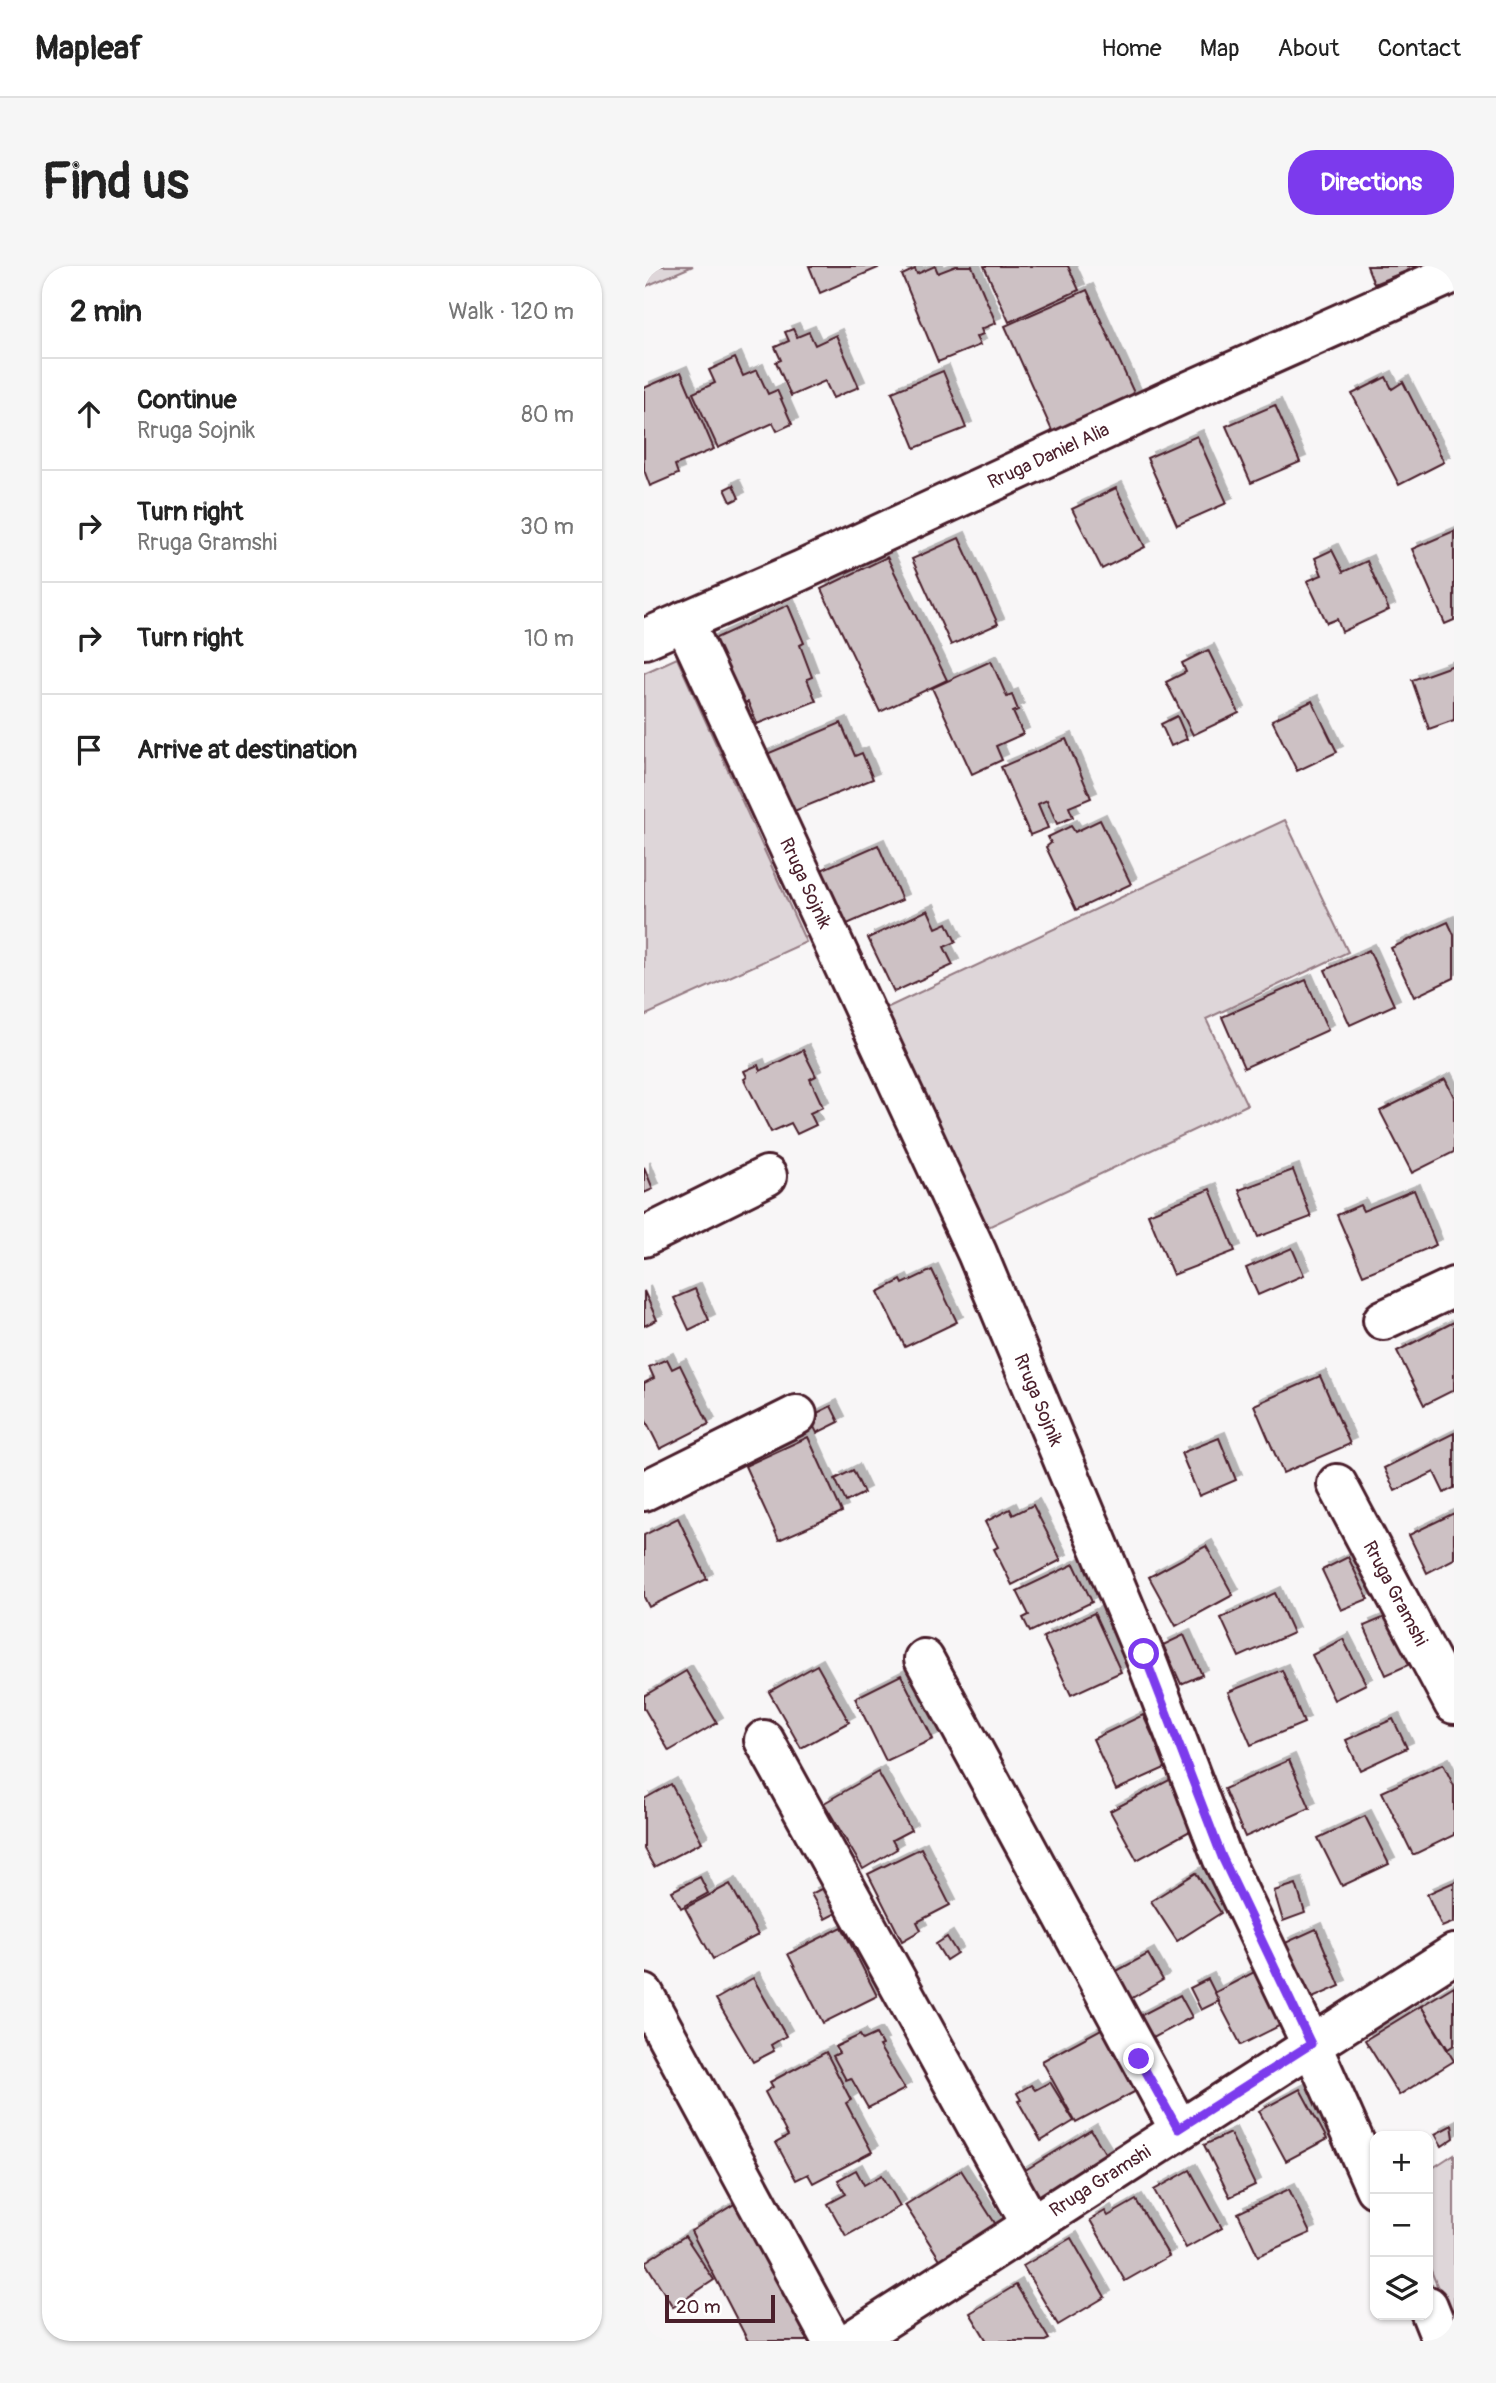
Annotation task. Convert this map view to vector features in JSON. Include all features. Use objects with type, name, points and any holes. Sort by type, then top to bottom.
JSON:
[{"type":"street","name":"Rruga Daniel Alia","points":[[644,639],[1454,273]]},
{"type":"street","name":"Rruga Sojnik","points":[[684,621],[977,1253],[1144,1654],[1222,1857],[1311,2044],[1370,2177]]},
{"type":"street","points":[[644,1237],[767,1176]]},
{"type":"street","points":[[1383,1320],[1454,1287]]},
{"type":"street","points":[[644,1491],[797,1415]]},
{"type":"street","name":"Rruga Gramshi","points":[[1337,1484],[1454,1704]]},
{"type":"street","points":[[924,1659],[1178,2129]]},
{"type":"street","points":[[764,1741],[1031,2224]]},
{"type":"street","name":"Rruga Gramshi","points":[[851,2341],[1454,1954]]},
{"type":"street","points":[[644,1994],[832,2341]]},
{"type":"street","points":[[1433,2318],[1442,2341]]},
{"type":"shaded area","points":[[644,266],[693,266],[644,287]]},
{"type":"shaded area","points":[[677,658],[806,942],[644,1016],[644,673]]},
{"type":"shaded area","points":[[1285,820],[1348,952],[1206,1019],[1247,1105],[984,1229],[880,1011]]},
{"type":"shaded area","points":[[1454,2154],[1454,2328],[1433,2276],[1433,2168]]},
{"type":"building","points":[[809,266],[877,266],[878,268],[820,293]]},
{"type":"building","points":[[935,266],[938,273],[956,266],[972,266],[996,323],[981,329],[983,334],[976,337],[980,345],[938,362],[902,275],[915,269],[917,274]]},
{"type":"building","points":[[984,266],[1068,266],[1079,290],[1009,322]]},
{"type":"building","points":[[1367,266],[1419,266],[1374,284]]},
{"type":"building","points":[[1087,290],[1135,395],[1053,433],[1005,326]]},
{"type":"building","points":[[793,329],[797,337],[809,332],[815,345],[836,335],[859,387],[833,398],[825,381],[791,396],[776,362],[781,360],[775,347],[789,341],[785,332]]},
{"type":"building","points":[[735,358],[743,376],[757,370],[768,394],[777,390],[792,424],[777,431],[773,423],[718,448],[693,393],[715,383],[709,370]]},
{"type":"building","points":[[943,371],[966,428],[915,448],[892,392]]},
{"type":"building","points":[[681,372],[714,449],[675,465],[678,474],[650,486],[644,470],[644,388]]},
{"type":"building","points":[[1386,377],[1392,389],[1403,382],[1444,462],[1399,485],[1352,394]]},
{"type":"building","points":[[1275,405],[1300,462],[1251,483],[1226,426]]},
{"type":"building","points":[[1197,436],[1227,503],[1177,525],[1147,458]]},
{"type":"building","points":[[733,485],[739,498],[731,502],[725,489]]},
{"type":"building","points":[[1116,488],[1145,547],[1102,569],[1072,509]]},
{"type":"building","points":[[1454,531],[1454,620],[1445,624],[1412,549]]},
{"type":"building","points":[[959,538],[998,624],[951,645],[912,559]]},
{"type":"building","points":[[1332,550],[1343,572],[1367,561],[1389,610],[1342,632],[1337,619],[1327,623],[1307,581],[1322,575],[1315,558]]},
{"type":"building","points":[[887,557],[947,680],[880,712],[821,589]]},
{"type":"building","points":[[788,605],[804,643],[800,645],[812,677],[807,679],[816,701],[757,724],[748,702],[734,706],[705,643]]},
{"type":"building","points":[[1208,650],[1239,713],[1193,735],[1166,682],[1186,672],[1182,663]]},
{"type":"building","points":[[991,661],[1007,697],[1012,695],[1018,710],[1013,712],[1023,734],[996,746],[1002,760],[972,774],[932,688]]},
{"type":"building","points":[[1454,665],[1454,720],[1429,729],[1412,680]]},
{"type":"building","points":[[1312,701],[1337,752],[1297,771],[1272,720]]},
{"type":"building","points":[[1177,716],[1187,739],[1171,746],[1161,724]]},
{"type":"building","points":[[841,723],[855,756],[862,753],[873,779],[787,814],[762,756]]},
{"type":"building","points":[[1066,739],[1091,798],[1069,807],[1073,817],[1057,824],[1047,800],[1038,804],[1048,828],[1030,835],[1001,767]]},
{"type":"building","points":[[1100,820],[1131,884],[1076,910],[1046,847],[1051,843],[1048,837],[1071,826],[1075,832]]},
{"type":"building","points":[[878,845],[902,900],[845,925],[821,870]]},
{"type":"building","points":[[928,910],[936,928],[947,923],[956,942],[944,947],[953,965],[894,992],[868,938]]},
{"type":"building","points":[[1448,922],[1454,935],[1454,978],[1414,997],[1391,948]]},
{"type":"building","points":[[1369,950],[1394,1005],[1350,1025],[1325,970]]},
{"type":"building","points":[[1306,980],[1328,1030],[1244,1068],[1222,1017]]},
{"type":"building","points":[[803,1050],[816,1076],[810,1079],[823,1107],[810,1113],[816,1125],[797,1134],[791,1123],[771,1132],[744,1079],[747,1077],[744,1071],[758,1065],[760,1071]]},
{"type":"building","points":[[1445,1079],[1454,1097],[1454,1152],[1412,1173],[1380,1111]]},
{"type":"building","points":[[644,1167],[653,1189],[644,1193]]},
{"type":"building","points":[[1293,1170],[1311,1217],[1258,1237],[1239,1190]]},
{"type":"building","points":[[1210,1189],[1235,1251],[1173,1275],[1148,1214]]},
{"type":"building","points":[[1414,1190],[1436,1245],[1363,1275],[1337,1215],[1360,1205],[1363,1211]]},
{"type":"building","points":[[1292,1248],[1304,1275],[1258,1295],[1246,1268]]},
{"type":"building","points":[[932,1270],[957,1322],[905,1347],[878,1292],[901,1280],[903,1284]]},
{"type":"building","points":[[695,1289],[709,1320],[689,1330],[674,1298]]},
{"type":"building","points":[[644,1291],[657,1320],[644,1326]]},
{"type":"building","points":[[1454,1322],[1454,1390],[1424,1405],[1397,1351]]},
{"type":"building","points":[[667,1359],[672,1369],[680,1365],[709,1424],[660,1449],[644,1417],[644,1383],[654,1378],[649,1367]]},
{"type":"building","points":[[1320,1376],[1350,1444],[1283,1473],[1254,1405]]},
{"type":"building","points":[[831,1406],[839,1422],[817,1433],[809,1417]]},
{"type":"building","points":[[1454,1433],[1454,1488],[1444,1493],[1434,1472],[1395,1491],[1384,1468]]},
{"type":"building","points":[[808,1437],[842,1512],[779,1540],[745,1466]]},
{"type":"building","points":[[1219,1438],[1236,1480],[1199,1496],[1181,1453]]},
{"type":"building","points":[[853,1470],[864,1493],[846,1502],[835,1479]]},
{"type":"building","points":[[1033,1505],[1061,1560],[1012,1585],[994,1549],[998,1547],[985,1522],[1010,1509],[1013,1515]]},
{"type":"building","points":[[1454,1513],[1454,1559],[1427,1573],[1409,1535]]},
{"type":"building","points":[[678,1518],[707,1579],[649,1607],[644,1597],[644,1535]]},
{"type":"building","points":[[1206,1546],[1233,1595],[1176,1626],[1149,1577]]},
{"type":"building","points":[[1348,1557],[1368,1599],[1341,1610],[1322,1570]]},
{"type":"building","points":[[1074,1564],[1092,1602],[1030,1632],[1023,1618],[1029,1615],[1017,1591]]},
{"type":"building","points":[[1275,1593],[1293,1633],[1239,1657],[1221,1618]]},
{"type":"building","points":[[1397,1612],[1419,1660],[1386,1675],[1364,1626]]},
{"type":"building","points":[[1094,1613],[1121,1672],[1071,1695],[1043,1637]]},
{"type":"building","points":[[1184,1635],[1202,1675],[1181,1684],[1163,1645]]},
{"type":"building","points":[[1343,1639],[1366,1684],[1334,1700],[1312,1655]]},
{"type":"building","points":[[817,1665],[849,1722],[801,1748],[769,1692]]},
{"type":"building","points":[[1282,1670],[1304,1723],[1251,1745],[1228,1692]]},
{"type":"building","points":[[686,1671],[717,1723],[669,1751],[644,1708],[644,1696]]},
{"type":"building","points":[[901,1675],[933,1739],[886,1761],[855,1698]]},
{"type":"building","points":[[1143,1715],[1167,1767],[1116,1790],[1093,1739]]},
{"type":"building","points":[[1393,1719],[1407,1748],[1360,1770],[1346,1740]]},
{"type":"building","points":[[1289,1760],[1310,1808],[1245,1837],[1224,1789]]},
{"type":"building","points":[[1443,1764],[1454,1786],[1454,1835],[1413,1855],[1382,1792]]},
{"type":"building","points":[[878,1772],[911,1830],[892,1840],[897,1849],[863,1869],[824,1803]]},
{"type":"building","points":[[1175,1777],[1201,1825],[1137,1860],[1110,1811]]},
{"type":"building","points":[[671,1784],[702,1842],[654,1867],[644,1849],[644,1799]]},
{"type":"building","points":[[1365,1816],[1389,1864],[1342,1886],[1318,1838]]},
{"type":"building","points":[[921,1848],[950,1905],[917,1922],[921,1930],[902,1941],[868,1874]]},
{"type":"building","points":[[1196,1873],[1221,1913],[1177,1941],[1151,1901]]},
{"type":"building","points":[[700,1877],[708,1893],[681,1908],[672,1891]]},
{"type":"building","points":[[1454,1882],[1454,1922],[1442,1927],[1427,1894]]},
{"type":"building","points":[[730,1884],[758,1935],[713,1959],[685,1908]]},
{"type":"building","points":[[831,1884],[844,1909],[825,1919],[811,1894]]},
{"type":"building","points":[[1296,1884],[1305,1913],[1283,1921],[1274,1891]]},
{"type":"building","points":[[842,1927],[877,1996],[823,2023],[788,1954]]},
{"type":"building","points":[[1316,1929],[1340,1986],[1308,2000],[1283,1944]]},
{"type":"building","points":[[947,1937],[957,1953],[946,1960],[936,1944]]},
{"type":"building","points":[[1148,1954],[1163,1980],[1127,2001],[1111,1974]]},
{"type":"building","points":[[1258,1970],[1285,2023],[1241,2045],[1214,1993]]},
{"type":"building","points":[[753,1978],[786,2036],[771,2045],[774,2051],[753,2062],[716,1999]]},
{"type":"building","points":[[1208,1979],[1219,2001],[1201,2010],[1190,1988]]},
{"type":"building","points":[[1454,1986],[1454,2045],[1448,2049],[1421,2006]]},
{"type":"building","points":[[1180,1995],[1192,2017],[1146,2042],[1134,2019]]},
{"type":"building","points":[[1421,2006],[1454,2061],[1399,2095],[1365,2040]]},
{"type":"building","points":[[1103,2028],[1138,2090],[1076,2123],[1042,2061]]},
{"type":"building","points":[[876,2034],[882,2045],[879,2046],[905,2089],[868,2108],[851,2078],[846,2080],[833,2056],[839,2053],[835,2047],[860,2035],[863,2040]]},
{"type":"building","points":[[826,2052],[851,2100],[846,2103],[872,2152],[813,2183],[808,2174],[796,2180],[776,2143],[788,2136],[765,2092],[773,2087],[770,2082]]},
{"type":"building","points":[[1050,2082],[1074,2121],[1041,2141],[1018,2101],[1021,2100],[1017,2093],[1031,2085],[1035,2090]]},
{"type":"building","points":[[1300,2089],[1327,2139],[1286,2161],[1259,2111]]},
{"type":"building","points":[[1452,2125],[1454,2138],[1442,2146],[1435,2134]]},
{"type":"building","points":[[1091,2130],[1110,2161],[1033,2208],[1014,2177]]},
{"type":"building","points":[[1230,2133],[1255,2185],[1230,2197],[1204,2145]]},
{"type":"building","points":[[856,2170],[864,2185],[882,2175],[900,2206],[846,2236],[828,2204],[846,2194],[838,2180]]},
{"type":"building","points":[[961,2170],[998,2228],[943,2264],[905,2205]]},
{"type":"building","points":[[1190,2170],[1222,2228],[1186,2248],[1154,2190]]},
{"type":"building","points":[[1289,2189],[1310,2233],[1258,2256],[1238,2213]]},
{"type":"building","points":[[744,2198],[815,2341],[748,2341],[691,2231]]},
{"type":"building","points":[[1136,2200],[1169,2256],[1125,2281],[1090,2220],[1105,2211],[1108,2216]]},
{"type":"building","points":[[685,2236],[714,2280],[673,2307],[645,2262]]},
{"type":"building","points":[[1071,2238],[1105,2297],[1058,2325],[1023,2266]]},
{"type":"building","points":[[1016,2285],[1049,2339],[987,2341],[970,2313]]},
{"type":"route","points":[[1139,2059],[1178,2129],[1311,2044],[1222,1857],[1144,1654]]}]
